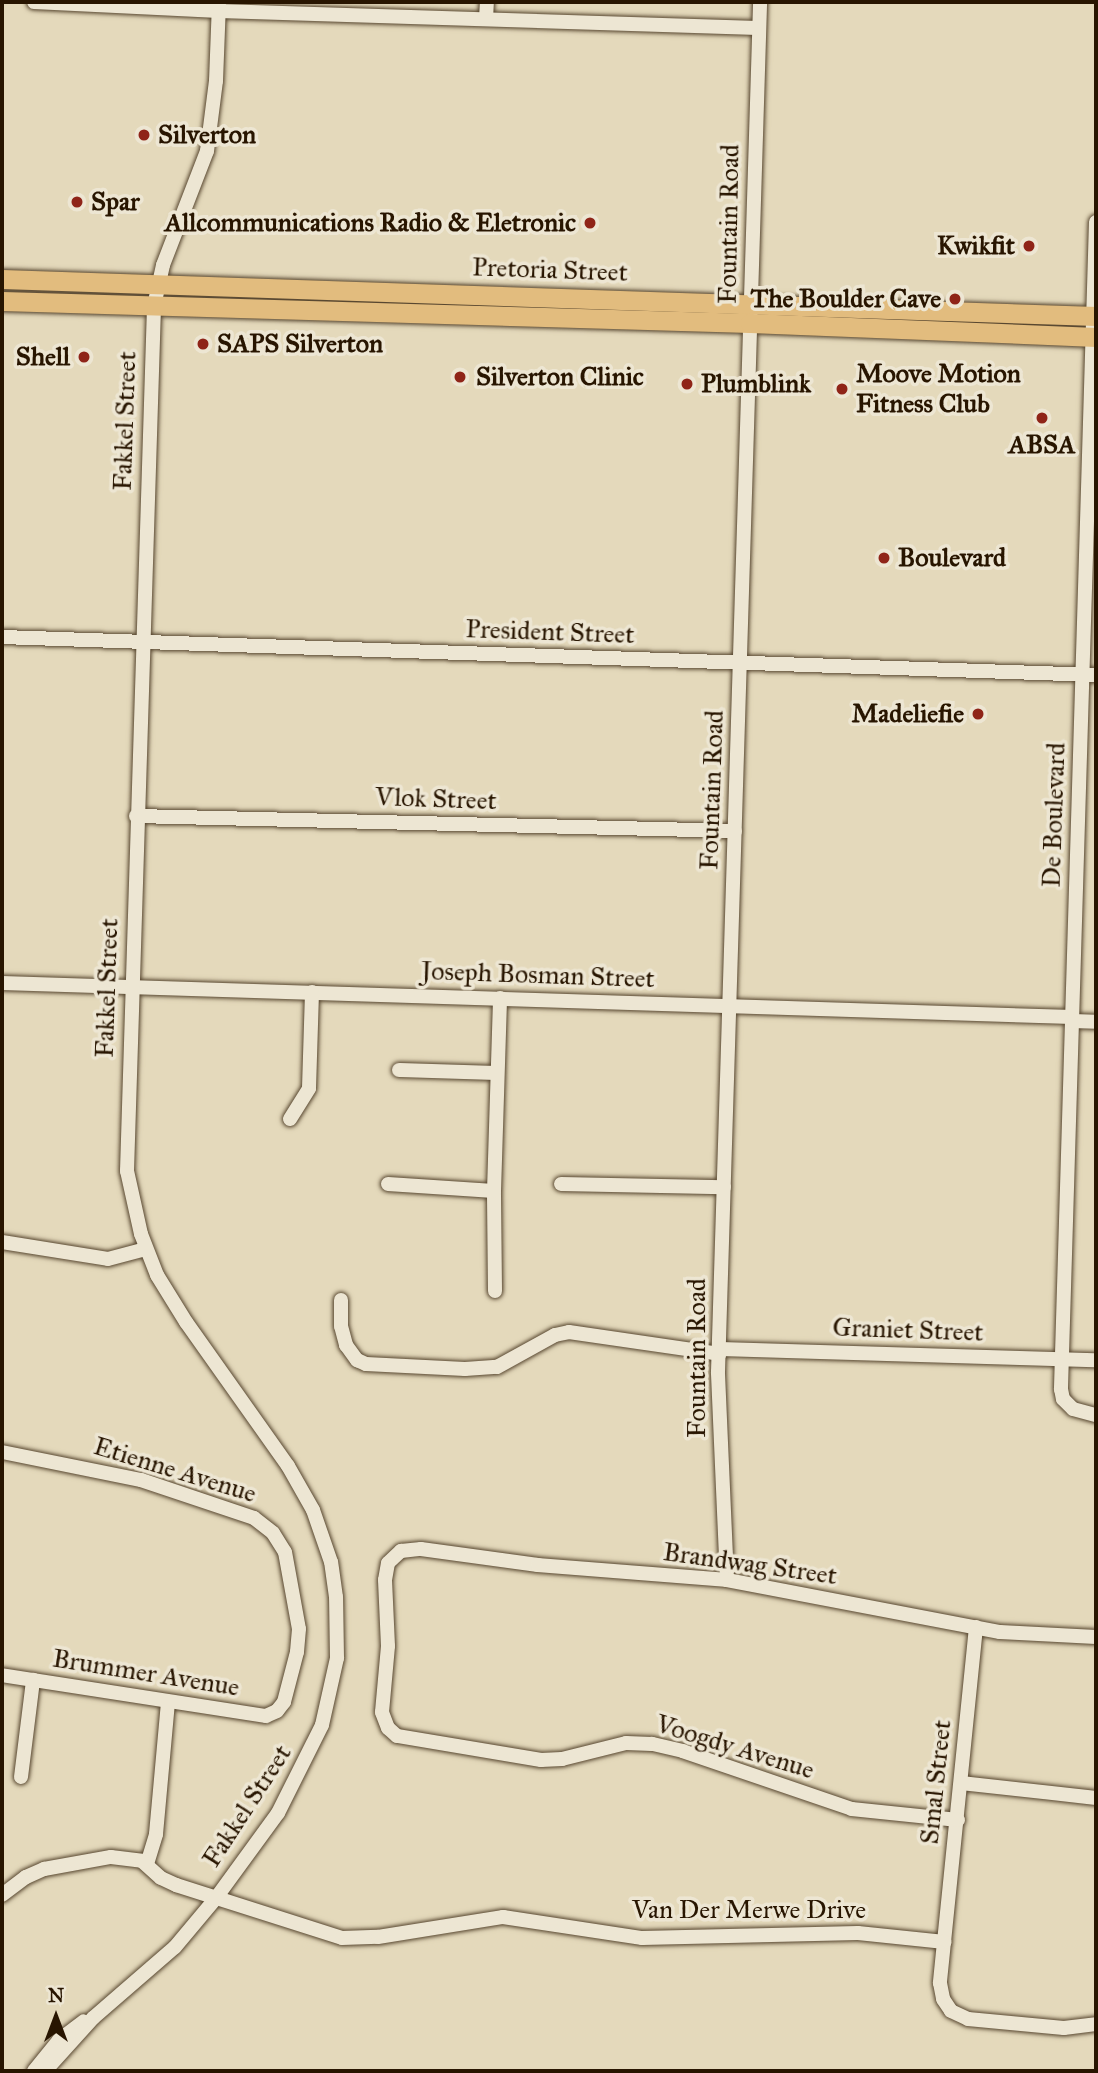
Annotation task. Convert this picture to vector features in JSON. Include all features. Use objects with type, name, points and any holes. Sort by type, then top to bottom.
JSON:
[{"type":"main road","name":"Pretoria Street","points":[[2,279],[751,302],[1095,316]]},
{"type":"main road","name":"Pretoria Street","points":[[2,301],[750,323],[1094,337]]},
{"type":"street","points":[[34,2],[219,6],[486,19],[758,28]]},
{"type":"street","points":[[486,19],[487,2]]},
{"type":"street","name":"Fountain Road","points":[[727,1580],[719,1352],[760,2]]},
{"type":"street","name":"Fakkel Street","points":[[93,2018],[172,1950],[216,1898],[279,1811],[316,1741],[334,1677],[338,1639],[336,1597],[323,1537],[303,1489],[178,1310],[146,1249],[127,1171],[154,306],[158,283],[207,150],[214,106],[219,6]]},
{"type":"street","name":"De Boulevard","points":[[1096,222],[1090,675],[1072,1019],[1061,1392],[1069,1406],[1096,1415]]},
{"type":"street","name":"President Street","points":[[2,637],[1090,675]]},
{"type":"street","name":"Vlok Street","points":[[136,816],[735,831]]},
{"type":"street","name":"Joseph Bosman Street","points":[[2,983],[729,1006],[1096,1022]]},
{"type":"street","points":[[290,1119],[309,1088],[312,992]]},
{"type":"street","points":[[495,1292],[494,1191],[500,998]]},
{"type":"street","points":[[399,1070],[497,1073]]},
{"type":"street","points":[[388,1184],[494,1191]]},
{"type":"street","points":[[561,1184],[724,1187]]},
{"type":"street","points":[[2,1242],[108,1259],[146,1249]]},
{"type":"street","name":"Graniet Street","points":[[341,1300],[341,1326],[346,1345],[358,1360],[366,1364],[466,1370],[497,1367],[555,1335],[569,1332],[719,1352],[1096,1360]]},
{"type":"street","name":"Etienne Avenue","points":[[2,1452],[91,1468],[154,1483],[251,1516],[273,1533],[288,1562],[298,1615],[297,1652],[280,1708]]},
{"type":"street","name":"Brandwag Street","points":[[396,1554],[421,1549],[538,1565],[727,1580],[1000,1632],[1096,1637]]},
{"type":"street","name":"Voogdy Avenue","points":[[396,1554],[387,1567],[385,1580],[388,1646],[382,1712],[386,1725],[397,1736],[541,1760],[570,1758],[621,1744],[652,1744],[682,1751],[852,1809],[958,1821]]},
{"type":"street","name":"Smal Street","points":[[945,1942],[976,1627]]},
{"type":"street","name":"Brummer Avenue","points":[[2,1675],[257,1716],[273,1714],[280,1708]]},
{"type":"street","points":[[21,1777],[33,1680]]},
{"type":"street","points":[[2,1895],[26,1877],[62,1863],[111,1857],[147,1864],[156,1834],[167,1702]]},
{"type":"street","points":[[961,1783],[1096,1798]]},
{"type":"street","name":"Van Der Merwe Drive","points":[[147,1864],[166,1881],[342,1938],[378,1937],[503,1917],[642,1938],[858,1933],[945,1942]]},
{"type":"street","points":[[945,1942],[941,1993],[946,2006],[955,2014],[968,2019],[1039,2027],[1081,2027],[1096,2024]]},
{"type":"street","points":[[33,2071],[66,2033],[80,2022],[93,2018]]},
{"type":"street","points":[[45,2071],[93,2018]]},
{"type":"place","name":"Silverton","points":[[144,135]]},
{"type":"place","name":"Spar","points":[[77,202]]},
{"type":"place","name":"Allcommunications Radio & Eletronic","points":[[590,223]]},
{"type":"place","name":"Kwikfit","points":[[1029,246]]},
{"type":"place","name":"The Boulder Cave","points":[[955,299]]},
{"type":"place","name":"SAPS Silverton","points":[[203,344]]},
{"type":"place","name":"Shell","points":[[84,357]]},
{"type":"place","name":"Silverton Clinic","points":[[460,377]]},
{"type":"place","name":"Plumblink","points":[[687,384]]},
{"type":"place","name":"Moove Motion Fitness Club","points":[[842,389]]},
{"type":"place","name":"ABSA","points":[[1042,418]]},
{"type":"place","name":"Boulevard","points":[[884,558]]},
{"type":"place","name":"Madeliefie","points":[[978,714]]}]
